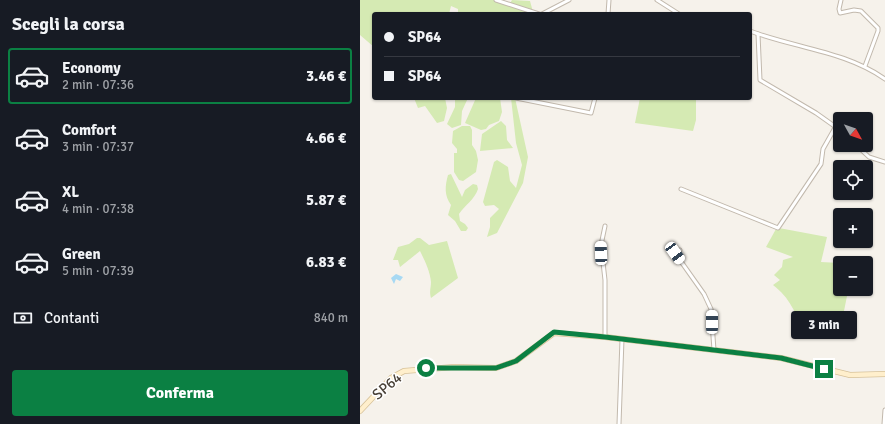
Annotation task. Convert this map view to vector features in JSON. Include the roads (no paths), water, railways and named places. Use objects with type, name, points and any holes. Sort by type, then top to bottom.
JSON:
[{"type":"street","points":[[496,0],[534,12]]},
{"type":"street","points":[[544,12],[569,0]]},
{"type":"street","points":[[608,12],[609,0]]},
{"type":"street","points":[[657,0],[676,12]]},
{"type":"street","points":[[841,0],[839,9],[840,13],[856,10],[861,11],[878,28],[865,66]]},
{"type":"street","points":[[752,32],[827,53],[865,66],[885,79]]},
{"type":"street","points":[[758,34],[760,80],[833,124]]},
{"type":"street","points":[[526,100],[591,113],[594,100]]},
{"type":"street","points":[[681,189],[778,228],[821,164],[824,148],[833,132]]},
{"type":"street","points":[[864,152],[869,157],[885,162]]},
{"type":"street","points":[[605,226],[601,245],[605,280],[605,337]]},
{"type":"street","points":[[680,250],[675,253],[704,294],[711,309],[714,350]]},
{"type":"street","name":"SP64","points":[[360,411],[392,378],[404,371],[454,367],[496,368],[516,361],[554,332],[781,358],[850,374],[885,374]]},
{"type":"street","points":[[619,424],[622,339]]},
{"type":"street","points":[[884,424],[885,410]]},
{"type":"water","points":[[396,274],[403,277],[400,281],[396,279],[394,284],[391,278]]}]
